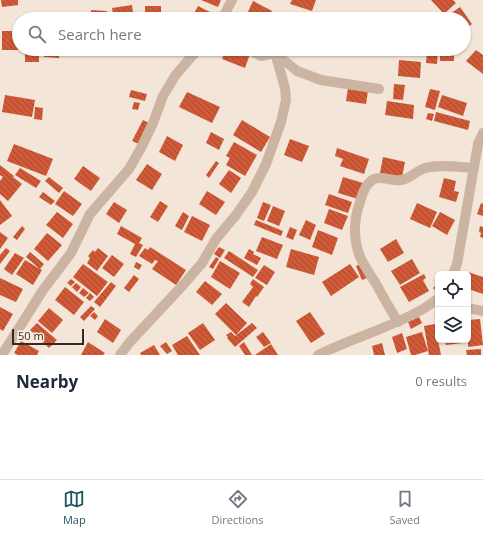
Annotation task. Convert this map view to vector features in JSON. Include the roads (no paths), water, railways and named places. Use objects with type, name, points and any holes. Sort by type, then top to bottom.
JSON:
[{"type":"street","points":[[226,12],[232,0]]},
{"type":"street","points":[[2,355],[43,290],[71,253],[90,214],[129,169],[141,148],[164,96],[175,76],[192,56]]},
{"type":"street","points":[[120,355],[129,343],[202,263],[216,239],[236,215],[252,192],[269,157],[281,122],[286,100],[285,88],[276,56]]},
{"type":"street","points":[[279,56],[297,71],[320,80],[379,89]]},
{"type":"street","points":[[454,271],[457,264],[478,144],[483,133]]},
{"type":"street","points":[[398,322],[361,260],[356,246],[354,231],[356,211],[362,195],[368,183],[375,179],[383,178],[397,181],[403,180],[409,178],[417,171],[435,166],[474,168]]},
{"type":"street","points":[[318,355],[398,322],[424,309],[435,301]]},
{"type":"street","points":[[471,309],[483,311]]}]
